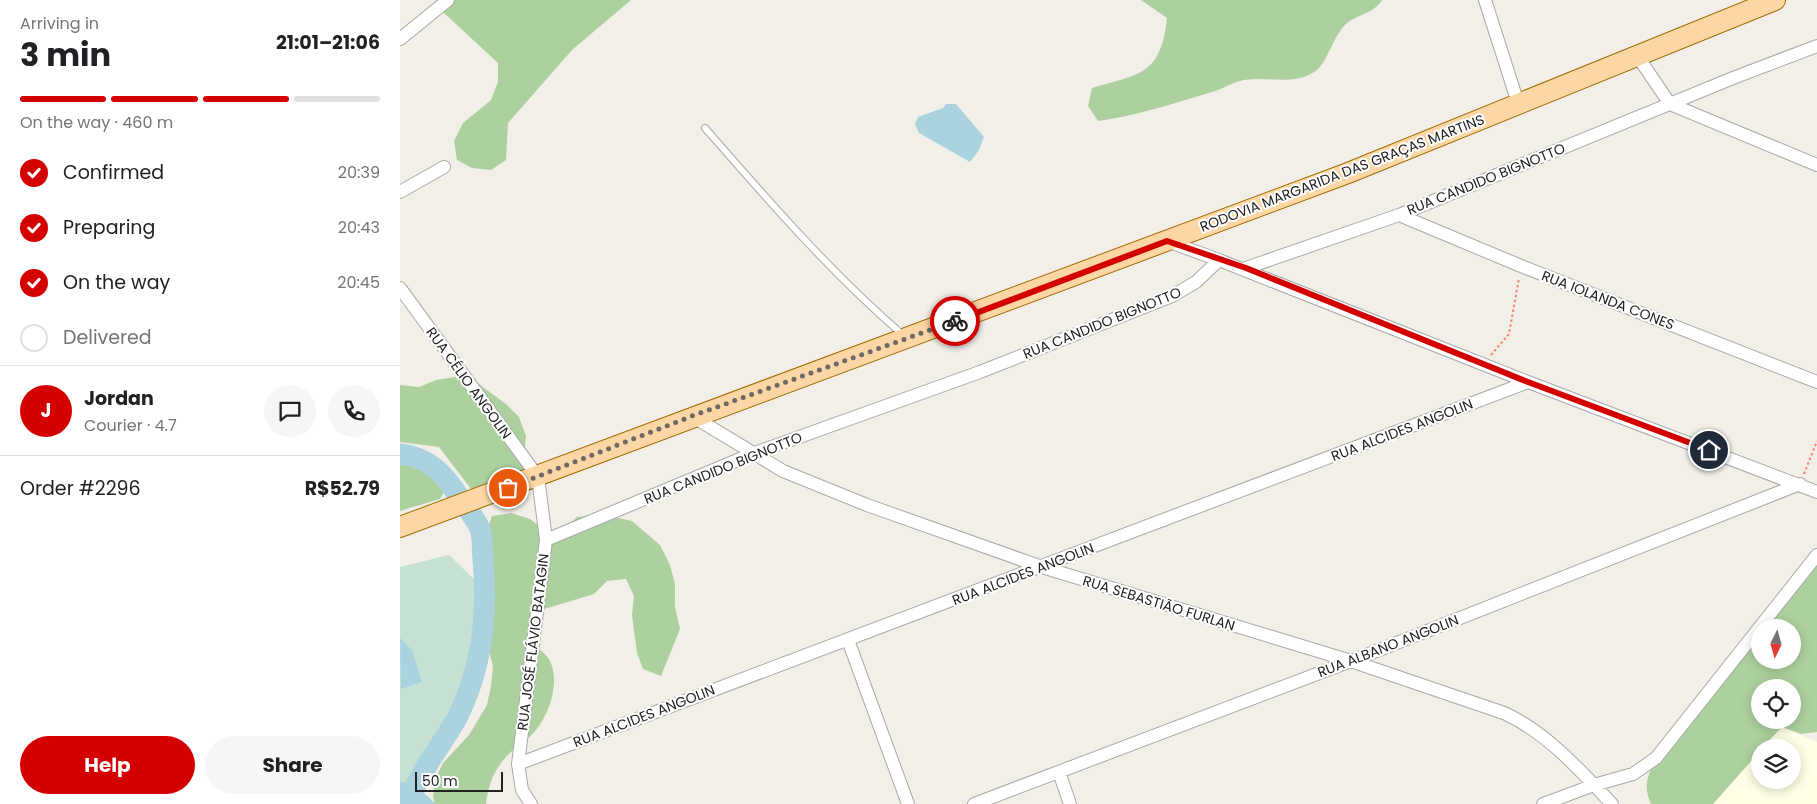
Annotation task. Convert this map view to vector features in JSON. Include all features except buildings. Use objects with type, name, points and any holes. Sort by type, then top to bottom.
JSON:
[{"type":"main road","name":"RODOVIA MARGARIDA DAS GRAÇAS MARTINS","points":[[400,527],[538,477],[692,416],[907,339],[1348,173],[1636,54],[1775,0]]},
{"type":"street","points":[[400,39],[448,0]]},
{"type":"street","points":[[1486,0],[1518,103]]},
{"type":"street","name":"RUA CANDIDO BIGNOTTO","points":[[1246,268],[1399,215],[1817,46]]},
{"type":"street","points":[[1636,54],[1670,104],[1817,165]]},
{"type":"street","points":[[400,192],[444,167]]},
{"type":"street","name":"RUA IOLANDA CONES","points":[[1399,215],[1521,266],[1817,382]]},
{"type":"street","points":[[1167,241],[1246,268],[1528,382],[1817,492]]},
{"type":"street","name":"RUA CANDIDO BIGNOTTO","points":[[546,540],[752,454],[980,372],[1172,296],[1196,282],[1219,260]]},
{"type":"street","name":"RUA CÉLIO ANGOLIN","points":[[400,288],[538,477]]},
{"type":"street","name":"RUA ALCIDES ANGOLIN","points":[[518,764],[1528,382]]},
{"type":"street","name":"RUA SEBASTIÃO FURLAN","points":[[692,416],[752,454],[841,496],[1042,567],[1350,661],[1512,717],[1542,736],[1612,804]]},
{"type":"street","name":"RUA JOSÉ FLÁVIO BATAGIN","points":[[531,804],[522,790],[518,764],[546,540],[538,477]]},
{"type":"street","name":"RUA ALBANO ANGOLIN","points":[[974,804],[1350,661],[1800,484]]},
{"type":"street","points":[[1543,804],[1594,785],[1633,774],[1656,758],[1817,555]]},
{"type":"street","points":[[848,640],[908,804]]},
{"type":"street","points":[[1059,772],[1070,804]]},
{"type":"lane","points":[[705,128],[836,274],[907,339]]},
{"type":"path","points":[[1483,364],[1509,334],[1521,266]]},
{"type":"path","points":[[1800,484],[1817,441]]},
{"type":"shaded area","points":[[449,555],[486,591],[482,648],[469,691],[454,724],[415,785],[400,781],[400,567]]},
{"type":"shaded area","points":[[1780,729],[1787,729],[1817,742],[1817,804],[1713,804],[1751,761],[1751,789],[1801,789],[1801,739],[1771,739]]},
{"type":"green space","points":[[437,0],[631,0],[572,50],[508,123],[506,160],[491,170],[472,168],[457,160],[454,141],[463,123],[491,100],[498,82],[498,63],[444,13]]},
{"type":"green space","points":[[1141,0],[1382,0],[1379,5],[1345,25],[1323,63],[1314,72],[1306,76],[1289,80],[1244,80],[1155,109],[1098,121],[1088,106],[1092,88],[1135,75],[1145,69],[1153,62],[1164,37],[1167,18]]},
{"type":"green space","points":[[455,377],[476,382],[506,404],[519,417],[526,436],[521,489],[474,493],[439,447],[400,442],[400,385],[419,387],[436,380]]},
{"type":"green space","points":[[400,462],[441,466],[449,483],[440,499],[400,511]]},
{"type":"green space","points":[[511,513],[530,519],[545,531],[563,530],[577,517],[595,515],[632,521],[660,545],[670,565],[675,584],[675,607],[680,629],[661,676],[643,669],[637,653],[632,615],[634,596],[626,579],[607,581],[594,594],[541,610],[537,647],[549,659],[554,678],[554,688],[546,715],[533,734],[502,761],[490,784],[486,804],[435,804],[433,797],[435,779],[443,763],[469,735],[487,705],[493,666],[488,648],[485,611],[487,571],[484,552],[486,534],[492,516]]},
{"type":"green space","points":[[1817,562],[1817,732],[1801,734],[1787,729],[1801,729],[1801,679],[1751,679],[1751,729],[1780,729],[1771,739],[1751,739],[1751,761],[1713,804],[1651,804],[1647,792],[1647,781],[1656,759],[1751,628],[1751,669],[1801,669],[1801,619],[1758,619]]},
{"type":"water","points":[[946,104],[956,104],[984,137],[979,150],[970,162],[919,133],[915,124],[918,117],[943,108]]},
{"type":"water","points":[[400,638],[412,650],[422,682],[401,689]]},
{"type":"water","points":[[400,781],[415,785],[436,804],[400,804]]},
{"type":"waterway","points":[[400,454],[420,459],[436,469],[449,483],[474,518],[482,536],[485,600],[478,661],[466,699],[451,729],[418,781],[409,804]]},
{"type":"way so far","points":[[508,488],[692,416],[955,321]]},
{"type":"route","points":[[955,321],[1167,241],[1246,268],[1528,382],[1709,450]]}]
